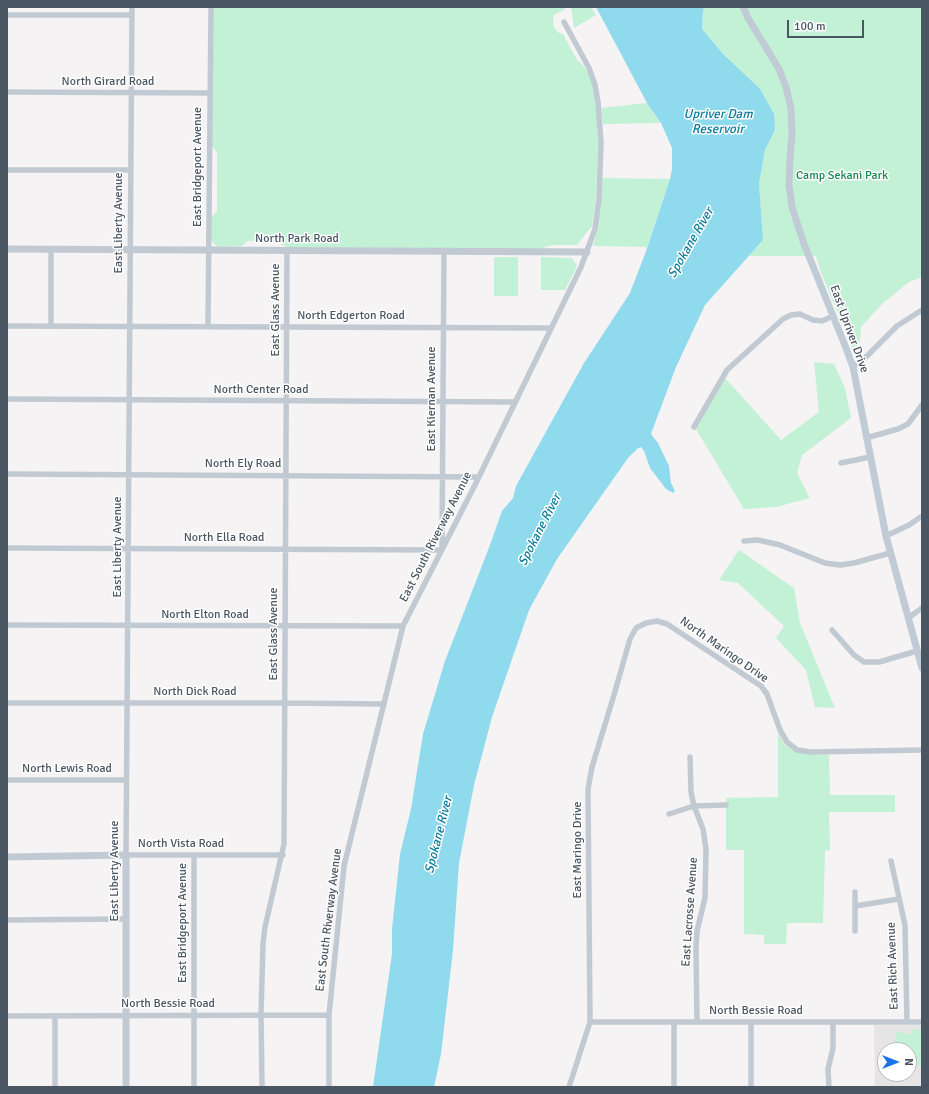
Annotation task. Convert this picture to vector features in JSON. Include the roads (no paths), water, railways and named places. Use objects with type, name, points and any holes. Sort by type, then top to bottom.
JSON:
[{"type":"main road","name":"East Upriver Drive","points":[[743,7],[779,69],[786,87],[791,108],[792,135],[789,186],[792,207],[804,244],[853,367],[886,536],[922,668]]},
{"type":"street","name":"East Liberty Avenue","points":[[126,1087],[126,780],[128,703],[132,7]]},
{"type":"street","name":"East Bridgeport Avenue","points":[[208,326],[211,7]]},
{"type":"street","points":[[7,15],[132,15]]},
{"type":"street","name":"East South Riverway Avenue","points":[[329,1087],[329,1015],[344,866],[403,626],[581,267],[595,229],[599,198],[601,143],[596,85],[589,68],[564,22]]},
{"type":"street","name":"North Girard Road","points":[[7,92],[210,93]]},
{"type":"street","points":[[7,170],[130,170]]},
{"type":"street","name":"North Park Road","points":[[7,249],[587,252]]},
{"type":"street","points":[[51,249],[51,326]]},
{"type":"street","name":"East Glass Avenue","points":[[262,1087],[261,1014],[263,944],[265,927],[283,855],[284,844],[287,250]]},
{"type":"street","name":"East Kiernan Avenue","points":[[442,549],[444,251]]},
{"type":"street","points":[[853,367],[867,356],[897,326],[922,310]]},
{"type":"street","points":[[694,427],[727,370],[783,319],[791,315],[800,314],[813,320],[822,321],[833,316]]},
{"type":"street","name":"North Edgerton Road","points":[[7,326],[551,328]]},
{"type":"street","name":"North Center Road","points":[[7,399],[515,402]]},
{"type":"street","points":[[866,438],[898,429],[908,424],[922,405]]},
{"type":"street","points":[[841,463],[870,457]]},
{"type":"street","name":"North Ely Road","points":[[7,474],[478,477]]},
{"type":"street","points":[[886,536],[909,525],[922,516]]},
{"type":"street","points":[[744,541],[758,540],[780,545],[826,563],[840,565],[854,563],[890,553]]},
{"type":"street","name":"North Ella Road","points":[[7,548],[286,550],[442,549]]},
{"type":"street","points":[[908,618],[922,608]]},
{"type":"street","name":"North Maringo Drive","points":[[646,622],[657,621],[667,624],[761,686],[767,694],[786,742],[797,750],[811,752],[922,750]]},
{"type":"street","name":"East Maringo Drive","points":[[568,1087],[590,1022],[588,789],[592,767],[630,639],[636,628],[646,622]]},
{"type":"street","name":"North Elton Road","points":[[7,626],[403,626]]},
{"type":"street","points":[[832,630],[854,655],[864,662],[879,662],[917,651]]},
{"type":"street","name":"North Dick Road","points":[[7,703],[384,704]]},
{"type":"street","name":"East Lacrosse Avenue","points":[[690,757],[691,792],[694,806],[703,829],[706,850],[705,898],[696,948],[697,1022]]},
{"type":"street","name":"North Lewis Road","points":[[7,780],[126,780]]},
{"type":"street","points":[[669,814],[694,806],[726,806]]},
{"type":"street","name":"East Bridgeport Avenue","points":[[194,855],[194,1087]]},
{"type":"street","name":"North Vista Road","points":[[7,857],[283,855]]},
{"type":"street","name":"East Rich Avenue","points":[[891,861],[905,933],[907,1022]]},
{"type":"street","points":[[855,892],[855,931]]},
{"type":"street","points":[[855,906],[899,898]]},
{"type":"street","points":[[7,920],[126,919]]},
{"type":"street","name":"North Bessie Road","points":[[7,1016],[261,1014],[329,1015]]},
{"type":"street","points":[[55,1016],[55,1087]]},
{"type":"street","name":"North Bessie Road","points":[[590,1022],[922,1022]]},
{"type":"street","points":[[751,1022],[751,1087]]},
{"type":"street","points":[[828,1087],[828,1069],[833,1048],[833,1022]]},
{"type":"street","points":[[674,1023],[674,1087]]},
{"type":"water","name":"Upriver Dam Reservoir","points":[[596,7],[705,7],[703,10],[702,29],[724,55],[760,89],[774,114],[775,130],[765,150],[759,183],[763,240],[705,305],[676,367],[651,434],[658,443],[669,466],[671,483],[675,491],[673,493],[666,489],[650,468],[644,451],[641,447],[637,449],[628,458],[557,559],[529,610],[492,717],[474,785],[459,863],[453,950],[441,1054],[434,1087],[373,1087],[392,954],[392,929],[400,854],[411,809],[423,734],[445,661],[502,511],[513,498],[516,486],[584,363],[630,293],[645,254],[670,179],[672,169],[672,148],[661,123],[647,103]]},
{"type":"park label","name":"Camp Sekani Park","points":[[842,176]]},
{"type":"water label","name":"Spokane River","points":[[691,243]]},
{"type":"water label","name":"Spokane River","points":[[540,530]]},
{"type":"water label","name":"Spokane River","points":[[439,835]]}]
